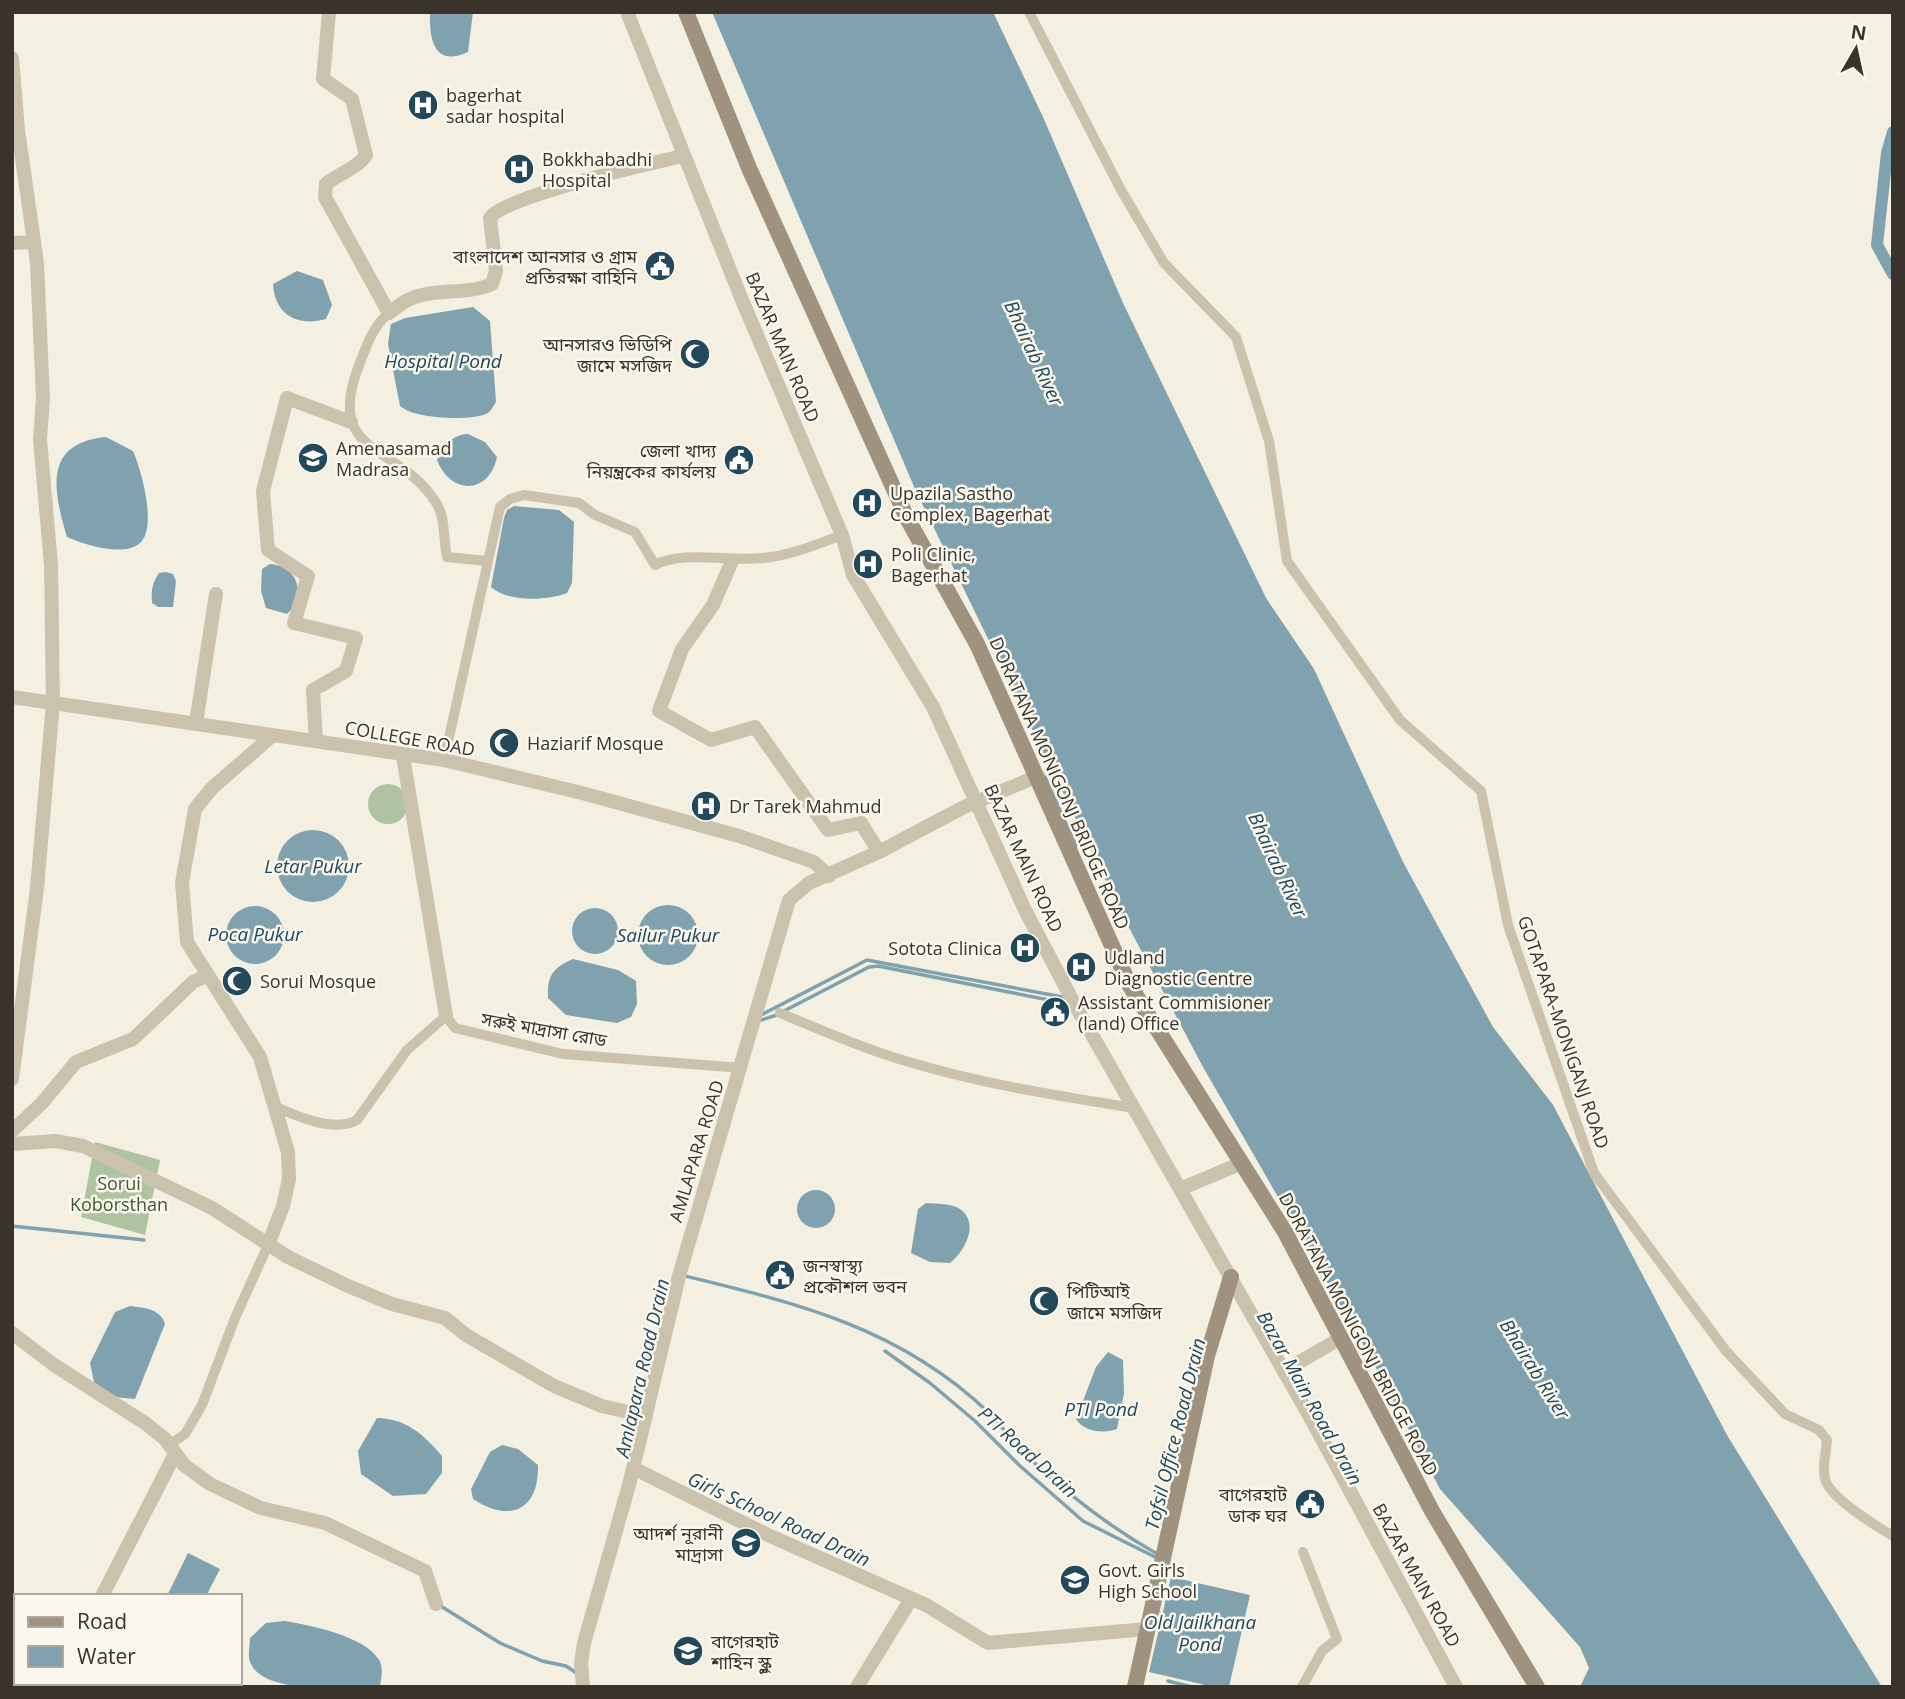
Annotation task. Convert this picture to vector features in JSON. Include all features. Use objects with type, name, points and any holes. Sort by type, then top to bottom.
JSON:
[{"type":"main road","name":"DORATANA MONIGONJ BRIDGE ROAD","points":[[686,12],[749,168],[907,517],[977,644],[1130,986],[1285,1232],[1432,1511],[1537,1687]]},
{"type":"main road","points":[[1135,1687],[1207,1356],[1231,1277]]},
{"type":"street","points":[[329,12],[323,79],[352,99],[366,155],[361,163],[341,172],[326,184],[325,197],[389,313]]},
{"type":"street","name":"BAZAR MAIN ROAD","points":[[627,12],[683,156],[842,535],[853,575],[933,707],[959,758],[974,802],[1025,910],[1284,1371],[1456,1687]]},
{"type":"street","name":"GOTAPARA-MONIGANJ ROAD","points":[[1029,12],[1115,178],[1164,263],[1236,337],[1269,441],[1287,561],[1400,720],[1481,791],[1508,925],[1594,1174],[1726,1351],[1785,1413],[1819,1430],[1827,1440],[1824,1468],[1826,1483],[1865,1519],[1893,1536]]},
{"type":"street","points":[[12,58],[15,131],[34,242],[43,398],[40,439],[51,565],[53,703],[37,888],[12,1080]]},
{"type":"street","points":[[487,561],[447,557],[439,507],[434,498],[411,472],[374,450],[358,435],[351,422],[348,401],[351,388],[377,323],[408,300],[423,295],[468,290],[492,284],[496,271],[490,218],[494,212],[510,203],[683,156]]},
{"type":"street","points":[[12,243],[34,242]]},
{"type":"street","points":[[316,741],[313,690],[346,671],[356,638],[294,622],[308,576],[268,550],[263,491],[287,398],[351,422]]},
{"type":"street","points":[[444,760],[500,507],[510,499],[524,495],[579,503],[595,515],[635,532],[655,565],[675,556],[732,561],[767,558],[842,535]]},
{"type":"street","points":[[732,561],[713,606],[682,649],[659,710],[711,740],[755,727],[828,830],[861,823],[879,852]]},
{"type":"street","points":[[196,723],[216,594]]},
{"type":"street","name":"COLLEGE ROAD","points":[[12,697],[402,756],[444,760],[582,793],[739,836],[814,862],[829,876]]},
{"type":"street","points":[[103,1594],[172,1449],[198,1413],[268,1245],[283,1206],[289,1179],[288,1152],[260,1057],[187,942],[182,883],[195,809],[212,788],[272,736]]},
{"type":"street","points":[[274,1106],[301,1118],[349,1125],[357,1121],[407,1050],[446,1016],[402,756]]},
{"type":"street","name":"AMLAPARA ROAD","points":[[583,1687],[581,1664],[584,1643],[633,1468],[679,1276],[742,1068],[785,910],[796,892],[809,883],[879,852],[974,802],[1038,776]]},
{"type":"street","points":[[12,1131],[42,1103],[76,1062],[133,1039],[193,982],[208,975]]},
{"type":"street","points":[[780,1013],[841,1040],[911,1063],[1000,1084],[1134,1108]]},
{"type":"street","name":"সরুই মাদ্রাসা রোড","points":[[446,1016],[455,1028],[563,1054],[742,1068]]},
{"type":"street","points":[[12,1144],[55,1141],[83,1146],[212,1208],[268,1245],[348,1286],[392,1304],[445,1318],[466,1335],[554,1386],[603,1406],[646,1416]]},
{"type":"street","points":[[1181,1189],[1242,1163]]},
{"type":"street","points":[[12,1333],[54,1365],[145,1423],[184,1465],[210,1484],[251,1503],[325,1523],[425,1571],[436,1604]]},
{"type":"street","points":[[1284,1371],[1341,1338]]},
{"type":"street","points":[[633,1468],[770,1536],[911,1599],[947,1617],[988,1643],[1147,1629]]},
{"type":"street","points":[[1302,1687],[1322,1651],[1337,1639],[1303,1552]]},
{"type":"street","points":[[858,1686],[911,1599]]},
{"type":"green space","points":[[388,784],[402,790],[408,804],[402,818],[388,824],[374,818],[368,804],[374,790]]},
{"type":"green space","name":"Sorui Koborsthan","points":[[95,1142],[160,1160],[145,1235],[81,1217]]},
{"type":"water","points":[[430,12],[473,12],[468,52],[448,56],[436,48],[431,32]]},
{"type":"water","name":"Bhairab River","points":[[712,12],[993,12],[1043,117],[1123,303],[1266,598],[1314,669],[1403,862],[1493,1027],[1553,1105],[1727,1435],[1882,1687],[1580,1687],[1589,1668],[1580,1647],[1440,1489],[1368,1353],[1203,1067],[1126,922],[915,489]]},
{"type":"water","points":[[297,271],[323,280],[332,305],[326,319],[297,320],[283,311],[278,304],[273,284]]},
{"type":"water","name":"Hospital Pond","points":[[473,307],[490,321],[496,402],[491,410],[486,414],[467,418],[442,418],[417,414],[400,406],[388,344],[391,324],[405,318]]},
{"type":"water","points":[[468,434],[485,442],[497,457],[486,478],[469,486],[451,480],[437,460],[449,442],[457,436]]},
{"type":"water","points":[[106,437],[133,451],[146,497],[146,534],[141,542],[126,549],[94,546],[67,537],[58,502],[58,472],[62,459],[71,449],[86,441]]},
{"type":"water","points":[[514,506],[559,510],[574,522],[572,583],[567,593],[549,598],[528,599],[507,595],[491,587],[504,518],[507,510]]},
{"type":"water","points":[[270,564],[288,570],[296,583],[296,598],[287,614],[266,608],[261,591],[262,569]]},
{"type":"water","points":[[159,573],[173,574],[176,581],[173,607],[158,607],[152,603],[153,587]]},
{"type":"water","name":"Letar Pukur","points":[[320,830],[339,840],[347,852],[347,880],[339,892],[327,900],[306,902],[287,892],[279,880],[277,859],[287,840],[299,832]]},
{"type":"water","name":"Sailur Pukur","points":[[668,905],[685,910],[693,918],[698,935],[693,952],[685,960],[668,965],[651,960],[643,952],[638,935],[643,918],[651,910]]},
{"type":"water","name":"Poca Pukur","points":[[255,906],[266,908],[279,919],[284,935],[282,946],[271,959],[255,964],[244,962],[231,951],[226,935],[228,924],[239,911]]},
{"type":"water","points":[[595,908],[612,914],[618,931],[612,948],[595,954],[578,948],[572,931],[578,914]]},
{"type":"water","points":[[573,959],[618,970],[636,981],[637,1004],[631,1017],[617,1023],[566,1015],[548,998],[553,973]]},
{"type":"water","points":[[816,1190],[830,1195],[835,1209],[830,1223],[816,1228],[802,1223],[797,1209],[802,1195]]},
{"type":"water","points":[[926,1203],[956,1207],[966,1215],[969,1222],[970,1229],[965,1244],[950,1263],[930,1262],[911,1253],[918,1209]]},
{"type":"water","points":[[130,1306],[155,1312],[165,1324],[135,1399],[113,1397],[94,1382],[90,1363],[115,1312]]},
{"type":"water","name":"PTI Pond","points":[[1108,1352],[1123,1360],[1124,1393],[1117,1429],[1095,1431],[1084,1427],[1076,1419],[1096,1367]]},
{"type":"water","points":[[377,1418],[397,1421],[414,1429],[442,1456],[442,1473],[426,1494],[393,1496],[361,1474],[358,1451]]},
{"type":"water","points":[[502,1445],[518,1449],[538,1465],[533,1493],[527,1502],[510,1511],[498,1510],[473,1499],[471,1489],[490,1452]]},
{"type":"water","points":[[188,1553],[220,1569],[207,1594],[168,1594]]},
{"type":"water","name":"Old Jailkhana Pond","points":[[1171,1577],[1250,1595],[1229,1687],[1214,1687],[1149,1672]]},
{"type":"water","points":[[284,1621],[336,1633],[362,1644],[381,1663],[380,1687],[310,1688],[273,1681],[260,1674],[250,1661],[250,1638],[266,1623]]},
{"type":"waterway","points":[[1893,132],[1887,153],[1877,245],[1893,274]]},
{"type":"waterway","points":[[1045,777],[1076,846]]},
{"type":"waterway","name":"Tofsil Office Road Drain","points":[[867,960],[1068,998],[1228,1278],[1200,1375],[1159,1555],[1107,1522],[1058,1484],[1027,1456],[988,1412],[954,1383],[919,1359],[882,1339],[805,1308],[681,1275],[757,1017],[867,960]]},
{"type":"waterway","points":[[784,1011],[869,967],[878,966],[1069,1004]]},
{"type":"waterway","points":[[758,1021],[777,1015]]},
{"type":"waterway","points":[[12,1226],[144,1240]]},
{"type":"waterway","name":"PTI Road Drain","points":[[885,1351],[930,1383],[975,1421],[1019,1465],[1083,1521],[1157,1558]]},
{"type":"waterway","points":[[439,1605],[500,1643],[542,1661],[566,1666],[578,1674]]},
{"type":"waterway","points":[[1168,1681],[1192,1687]]},
{"type":"place","name":"bagerhat sadar hospital","points":[[423,105]]},
{"type":"place","name":"Bokkhabadhi Hospital","points":[[519,169]]},
{"type":"place","name":"বাংলাদেশ আনসার ও গ্রাম প্রতিরক্ষা বাহিনি","points":[[660,266]]},
{"type":"place","name":"আনসারও ভিডিপি জামে মসজিদ","points":[[695,354]]},
{"type":"place","name":"Amenasamad Madrasa","points":[[313,458]]},
{"type":"place","name":"জেলা খাদ্য নিয়ন্ত্রকের কার্যলয়","points":[[739,460]]},
{"type":"place","name":"Upazila Sastho Complex, Bagerhat","points":[[867,503]]},
{"type":"place","name":"Poli Clinic, Bagerhat","points":[[868,564]]},
{"type":"place","name":"Haziarif Mosque","points":[[504,743]]},
{"type":"place","name":"Dr Tarek Mahmud","points":[[706,806]]},
{"type":"place","name":"Sotota Clinica","points":[[1025,948]]},
{"type":"place","name":"Udland Diagnostic Centre","points":[[1081,967]]},
{"type":"place","name":"Sorui Mosque","points":[[237,981]]},
{"type":"place","name":"Assistant Commisioner (land) Office","points":[[1055,1012]]},
{"type":"place","name":"জনস্বাস্থ্য প্রকৌশল ভবন","points":[[780,1275]]},
{"type":"place","name":"পিটিআই জামে মসজিদ","points":[[1044,1301]]},
{"type":"place","name":"বাগেরহাট ডাক ঘর","points":[[1310,1504]]},
{"type":"place","name":"আদর্শ নূরানী মাদ্রাসা","points":[[746,1543]]},
{"type":"place","name":"Govt. Girls High School","points":[[1075,1580]]},
{"type":"place","name":"বাগেরহাট শাহিন স্কুল","points":[[688,1651]]},
{"type":"water label","name":"Amlapara Road Drain","points":[[642,1368]]},
{"type":"water label","name":"Bazar Main Road Drain","points":[[1310,1398]]},
{"type":"water label","name":"Girls School Road Drain","points":[[779,1519]]}]
